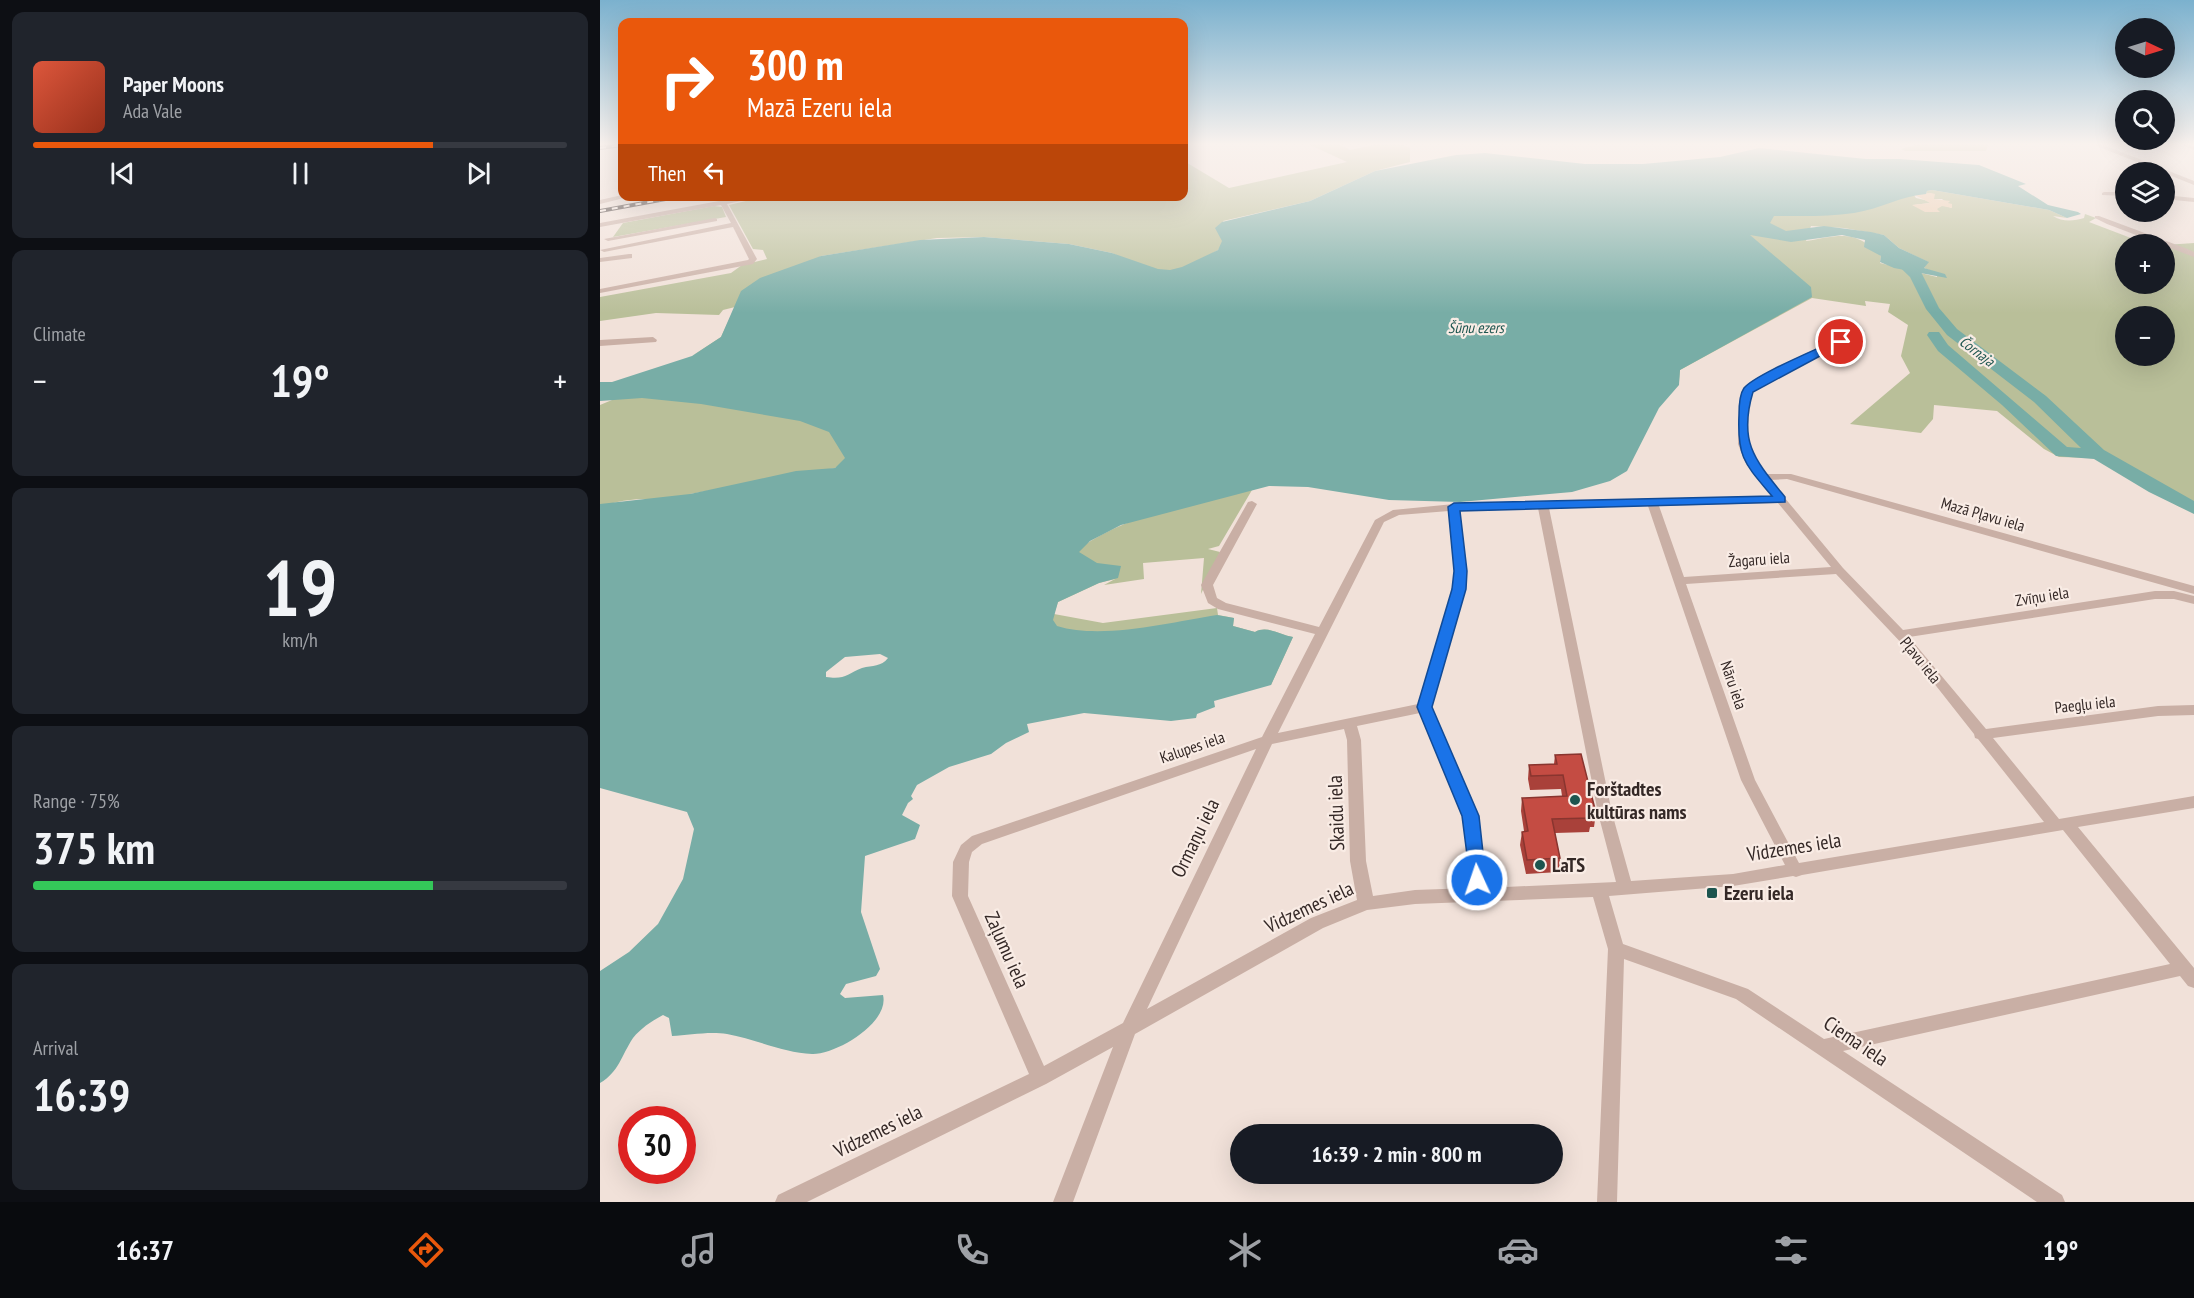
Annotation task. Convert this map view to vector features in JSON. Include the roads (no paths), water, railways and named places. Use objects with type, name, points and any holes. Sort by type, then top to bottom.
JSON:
[{"type":"street","points":[[600,225],[717,201]]},
{"type":"street","points":[[600,291],[750,262],[753,259],[723,201]]},
{"type":"street","points":[[625,236],[626,229],[632,226],[683,217]]},
{"type":"street","points":[[2097,217],[2115,226],[2181,248],[2194,255]]},
{"type":"street","points":[[608,239],[733,220]]},
{"type":"street","points":[[604,250],[733,220]]},
{"type":"street","points":[[613,222],[600,261],[629,256]]},
{"type":"street","name":"Pļavu iela","points":[[1824,1047],[2188,974],[2152,926],[1980,735],[1900,634],[1839,570],[1750,462],[1743,444],[1744,403],[1748,390],[1759,382],[1861,332]]},
{"type":"street","points":[[600,343],[653,340]]},
{"type":"street","name":"Mazā Pļavu iela","points":[[1762,477],[1787,476],[2192,596]]},
{"type":"street","points":[[1478,894],[1471,816],[1424,707],[1459,589],[1460,571],[1454,507],[1781,500]]},
{"type":"street","points":[[1252,504],[1207,585],[1212,600],[1222,606],[1321,632]]},
{"type":"street","name":"Nāru iela","points":[[1653,504],[1748,780],[1796,871]]},
{"type":"street","points":[[1543,505],[1605,813],[1624,888]]},
{"type":"street","name":"Ormaņu iela","points":[[1063,1202],[1128,1030],[1267,740],[1380,520],[1397,512],[1454,507]]},
{"type":"street","name":"Žagaru iela","points":[[1681,581],[1839,570]]},
{"type":"street","name":"Zvīņu iela","points":[[1900,634],[2155,596],[2192,596]]},
{"type":"street","name":"Kalupes iela","points":[[976,840],[1267,740],[1424,707]]},
{"type":"street","name":"Paegļu iela","points":[[1980,735],[2158,711],[2194,710]]},
{"type":"street","name":"Skaidu iela","points":[[1349,722],[1354,740],[1358,861],[1366,904]]},
{"type":"street","name":"Vidzemes iela","points":[[785,1202],[1040,1077],[1317,923],[1366,904],[1415,897],[1599,890],[1712,882],[1796,871],[2194,802]]},
{"type":"street","name":"Zaļumu iela","points":[[976,840],[966,849],[961,862],[960,896],[1040,1077]]},
{"type":"street","points":[[1599,890],[1616,950],[1607,1202]]},
{"type":"street","name":"Ciema iela","points":[[1616,950],[1742,994],[2055,1202]]},
{"type":"water","name":"Šūņu ezers","points":[[1899,200],[1854,213],[1824,216],[1774,216],[1770,223],[1786,231],[1824,226],[1884,235],[1899,248],[1929,262],[1924,268],[1945,274],[1947,278],[1894,268],[1880,262],[1881,256],[1864,247],[1865,240],[1842,235],[1791,242],[1750,235],[1811,287],[1812,297],[1680,370],[1679,385],[1659,408],[1627,471],[1610,481],[1572,492],[1460,502],[1389,500],[1308,487],[1269,486],[1121,525],[1090,541],[1079,552],[1097,563],[1121,566],[1118,578],[1099,583],[1058,602],[1053,620],[1057,626],[1075,630],[1115,631],[1217,615],[1234,618],[1233,626],[1255,632],[1269,630],[1293,637],[1271,685],[1214,701],[1215,707],[1197,714],[1196,718],[1171,721],[1084,713],[1027,724],[1029,732],[1006,743],[991,754],[949,767],[917,785],[911,796],[913,799],[908,803],[902,815],[920,825],[915,839],[865,856],[861,912],[880,969],[876,976],[846,984],[840,994],[845,998],[883,995],[883,1006],[870,1026],[834,1049],[812,1054],[720,1033],[672,1036],[669,1018],[663,1015],[636,1034],[616,1069],[600,1083],[600,971],[629,952],[658,924],[683,879],[694,829],[687,812],[600,788],[600,504],[690,494],[796,471],[835,468],[845,458],[829,432],[800,421],[701,404],[642,398],[600,401],[600,382],[612,382],[692,356],[721,337],[741,291],[760,278],[821,256],[920,240],[984,237],[1069,244],[1112,253],[1158,269],[1170,270],[1182,267],[1218,250],[1222,241],[1215,228],[1222,222],[1310,201]],"holes":[[[880,654],[888,658],[842,677],[826,677],[826,672],[845,657]]]},
{"type":"water","name":"Šūņu ezers","points":[[1991,200],[2040,200],[2048,205],[2081,214],[2067,218],[2049,210]]},
{"type":"waterway","name":"Čornaja","points":[[1889,251],[1916,275],[1933,309],[1952,332],[2040,399],[2098,454]]},
{"type":"waterway","points":[[1934,335],[1943,348],[2008,402],[2062,452],[2098,454]]},
{"type":"waterway","name":"Čornaja","points":[[2098,454],[2194,508]]},
{"type":"railway","points":[[600,211],[655,201]]},
{"type":"place","name":"Forštadtes kultūras nams","points":[[1575,800]]},
{"type":"place","name":"LaTS","points":[[1540,865]]},
{"type":"place","name":"Ezeru iela","points":[[1712,893]]}]
